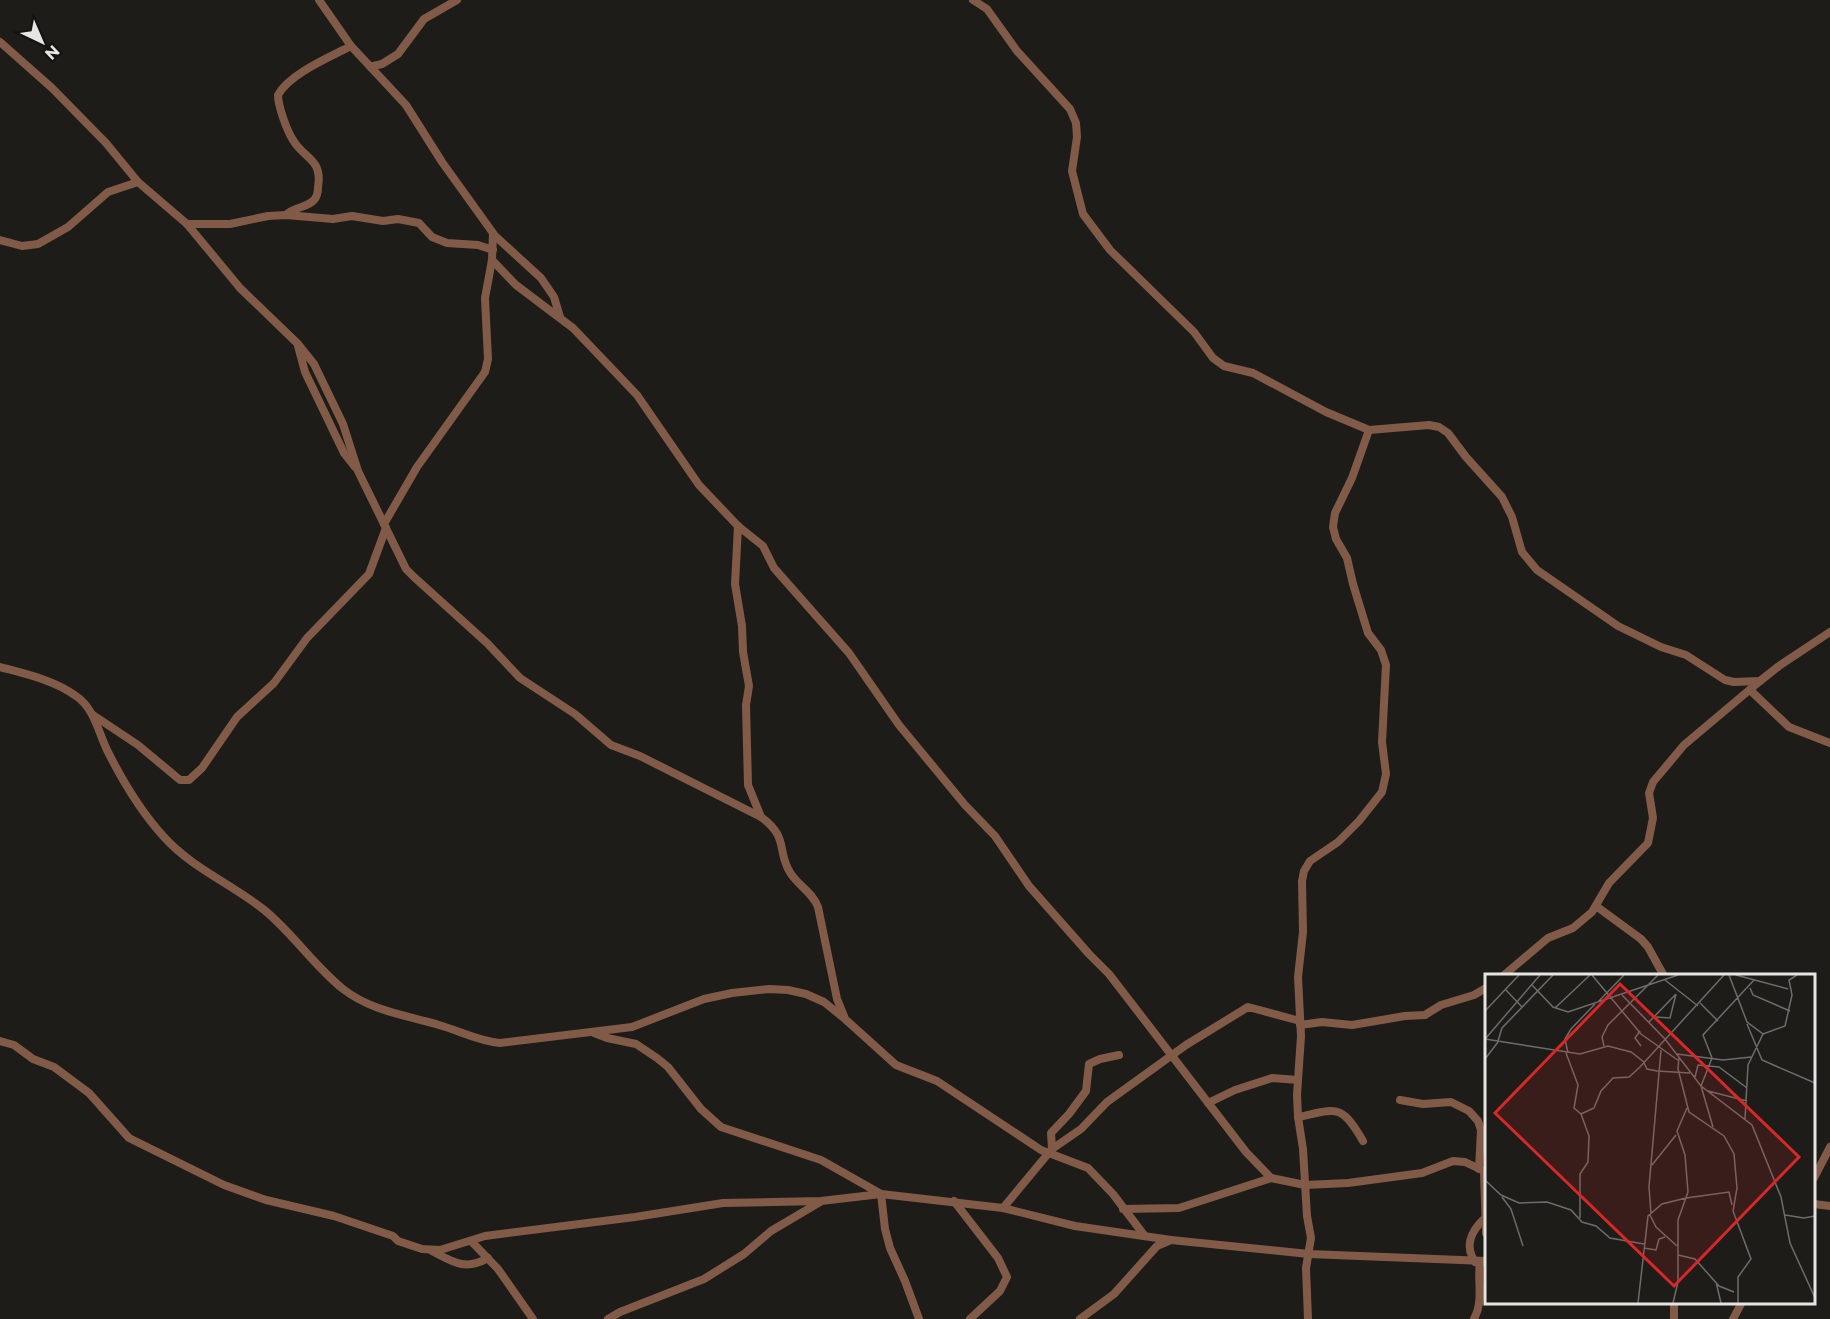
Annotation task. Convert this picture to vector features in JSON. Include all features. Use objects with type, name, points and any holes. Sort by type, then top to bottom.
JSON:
[{"type":"street","points":[[319,0],[351,45],[406,105],[442,162],[493,234],[541,278],[554,297],[560,317]]},
{"type":"street","points":[[372,66],[382,64],[398,54],[424,19],[458,0]]},
{"type":"street","points":[[973,0],[987,9],[1017,51],[1070,109],[1076,123],[1077,137],[1072,171],[1083,214],[1110,250],[1194,332],[1208,353],[1219,363],[1253,373],[1326,412],[1369,430],[1429,425],[1439,427],[1448,433],[1466,457],[1499,492],[1512,517],[1522,552],[1527,560],[1544,575],[1618,626],[1661,647],[1686,655],[1725,680],[1760,681]]},
{"type":"street","points":[[0,42],[52,87],[138,182],[187,224],[240,288],[298,344],[318,371],[343,424],[358,471],[406,568],[520,678],[575,714],[617,749],[640,756],[761,817],[776,830],[790,873],[817,903],[837,999],[845,1019]]},
{"type":"street","points":[[286,215],[314,200],[317,196],[320,177],[319,170],[311,158],[292,139],[278,95],[288,83],[312,66],[351,45]]},
{"type":"street","points":[[0,240],[22,246],[38,244],[68,227],[108,192],[138,182]]},
{"type":"street","points":[[187,224],[230,224],[268,216],[286,215],[333,219],[348,216],[411,220],[418,223],[432,237],[447,243],[474,245],[493,250]]},
{"type":"street","points":[[0,667],[31,675],[76,696],[92,714],[138,745],[180,780],[189,780],[202,768],[237,717],[274,683],[307,638],[369,574],[382,543],[385,526],[417,467],[485,372],[488,359],[485,298],[492,260],[493,234]]},
{"type":"street","points":[[492,260],[516,285],[560,317],[591,345],[637,395],[699,484],[738,526],[762,546],[777,571],[849,653],[899,725],[995,836],[1029,886],[1109,974],[1246,1152],[1271,1178]]},
{"type":"street","points":[[298,344],[302,363],[310,382],[344,453],[358,471]]},
{"type":"street","points":[[1308,1319],[1305,1268],[1311,1238],[1298,1117],[1301,1036],[1298,977],[1303,932],[1302,881],[1304,871],[1310,861],[1338,842],[1359,821],[1382,792],[1386,774],[1382,742],[1385,656],[1368,633],[1347,558],[1336,539],[1333,526],[1335,513],[1352,478],[1369,430]]},
{"type":"street","points":[[738,526],[735,584],[748,687],[746,705],[748,785],[761,817]]},
{"type":"street","points":[[1504,974],[1552,936],[1573,928],[1592,912],[1614,877],[1648,843],[1653,818],[1649,793],[1653,782],[1684,745],[1760,681],[1830,632]]},
{"type":"street","points":[[1750,690],[1789,727],[1830,743]]},
{"type":"street","points":[[92,714],[108,751],[139,805],[163,836],[187,860],[226,882],[264,910],[342,988],[359,1000],[376,1008],[441,1025],[490,1042],[522,1042],[632,1027],[704,999],[732,993],[769,989],[806,994],[824,1002],[896,1065],[937,1081],[1019,1137],[1088,1168],[1113,1194],[1144,1235]]},
{"type":"street","points":[[1596,906],[1641,939],[1663,974]]},
{"type":"street","points":[[1003,1208],[1050,1151],[1081,1129],[1107,1102],[1172,1055],[1248,1007],[1300,1023],[1322,1022],[1352,1025],[1425,1015],[1442,1005],[1474,995],[1485,989]]},
{"type":"street","points":[[593,1033],[636,1044],[657,1058],[668,1067],[701,1109],[721,1127],[821,1160],[881,1194]]},
{"type":"street","points":[[0,1041],[14,1045],[33,1059],[54,1067],[89,1093],[129,1138],[224,1185],[266,1200],[334,1216],[393,1236],[413,1247],[432,1251],[457,1263],[475,1264],[488,1258]]},
{"type":"street","points":[[1050,1151],[1051,1133],[1086,1091],[1089,1064],[1119,1055]]},
{"type":"street","points":[[1208,1103],[1235,1090],[1272,1078],[1299,1080]]},
{"type":"street","points":[[1400,1100],[1423,1104],[1451,1102],[1469,1111],[1478,1121],[1485,1204]]},
{"type":"street","points":[[1298,1117],[1330,1110],[1339,1111],[1352,1123],[1362,1141]]},
{"type":"street","points":[[1815,1176],[1830,1147]]},
{"type":"street","points":[[1124,1209],[1179,1208],[1271,1178],[1305,1185],[1348,1183],[1422,1173],[1453,1161],[1465,1162],[1483,1171]]},
{"type":"street","points":[[881,1194],[885,1229],[890,1248],[906,1281],[909,1297],[919,1319]]},
{"type":"street","points":[[432,1251],[472,1242],[485,1236],[723,1203],[821,1201],[881,1194],[1003,1208],[1106,1232],[1171,1240],[1309,1254],[1481,1262]]},
{"type":"street","points":[[608,1319],[620,1312],[704,1279],[744,1254],[771,1231],[821,1201]]},
{"type":"street","points":[[954,1201],[998,1258],[1007,1277],[1000,1291],[970,1319]]},
{"type":"street","points":[[1815,1204],[1830,1206]]},
{"type":"street","points":[[1481,1262],[1470,1255],[1469,1244],[1475,1230],[1485,1221]]},
{"type":"street","points":[[1080,1319],[1114,1294],[1157,1246],[1171,1240]]},
{"type":"street","points":[[472,1242],[488,1258],[533,1319]]},
{"type":"street","points":[[1474,1319],[1480,1297],[1478,1278],[1481,1262]]},
{"type":"street","points":[[1733,1319],[1741,1304]]}]
